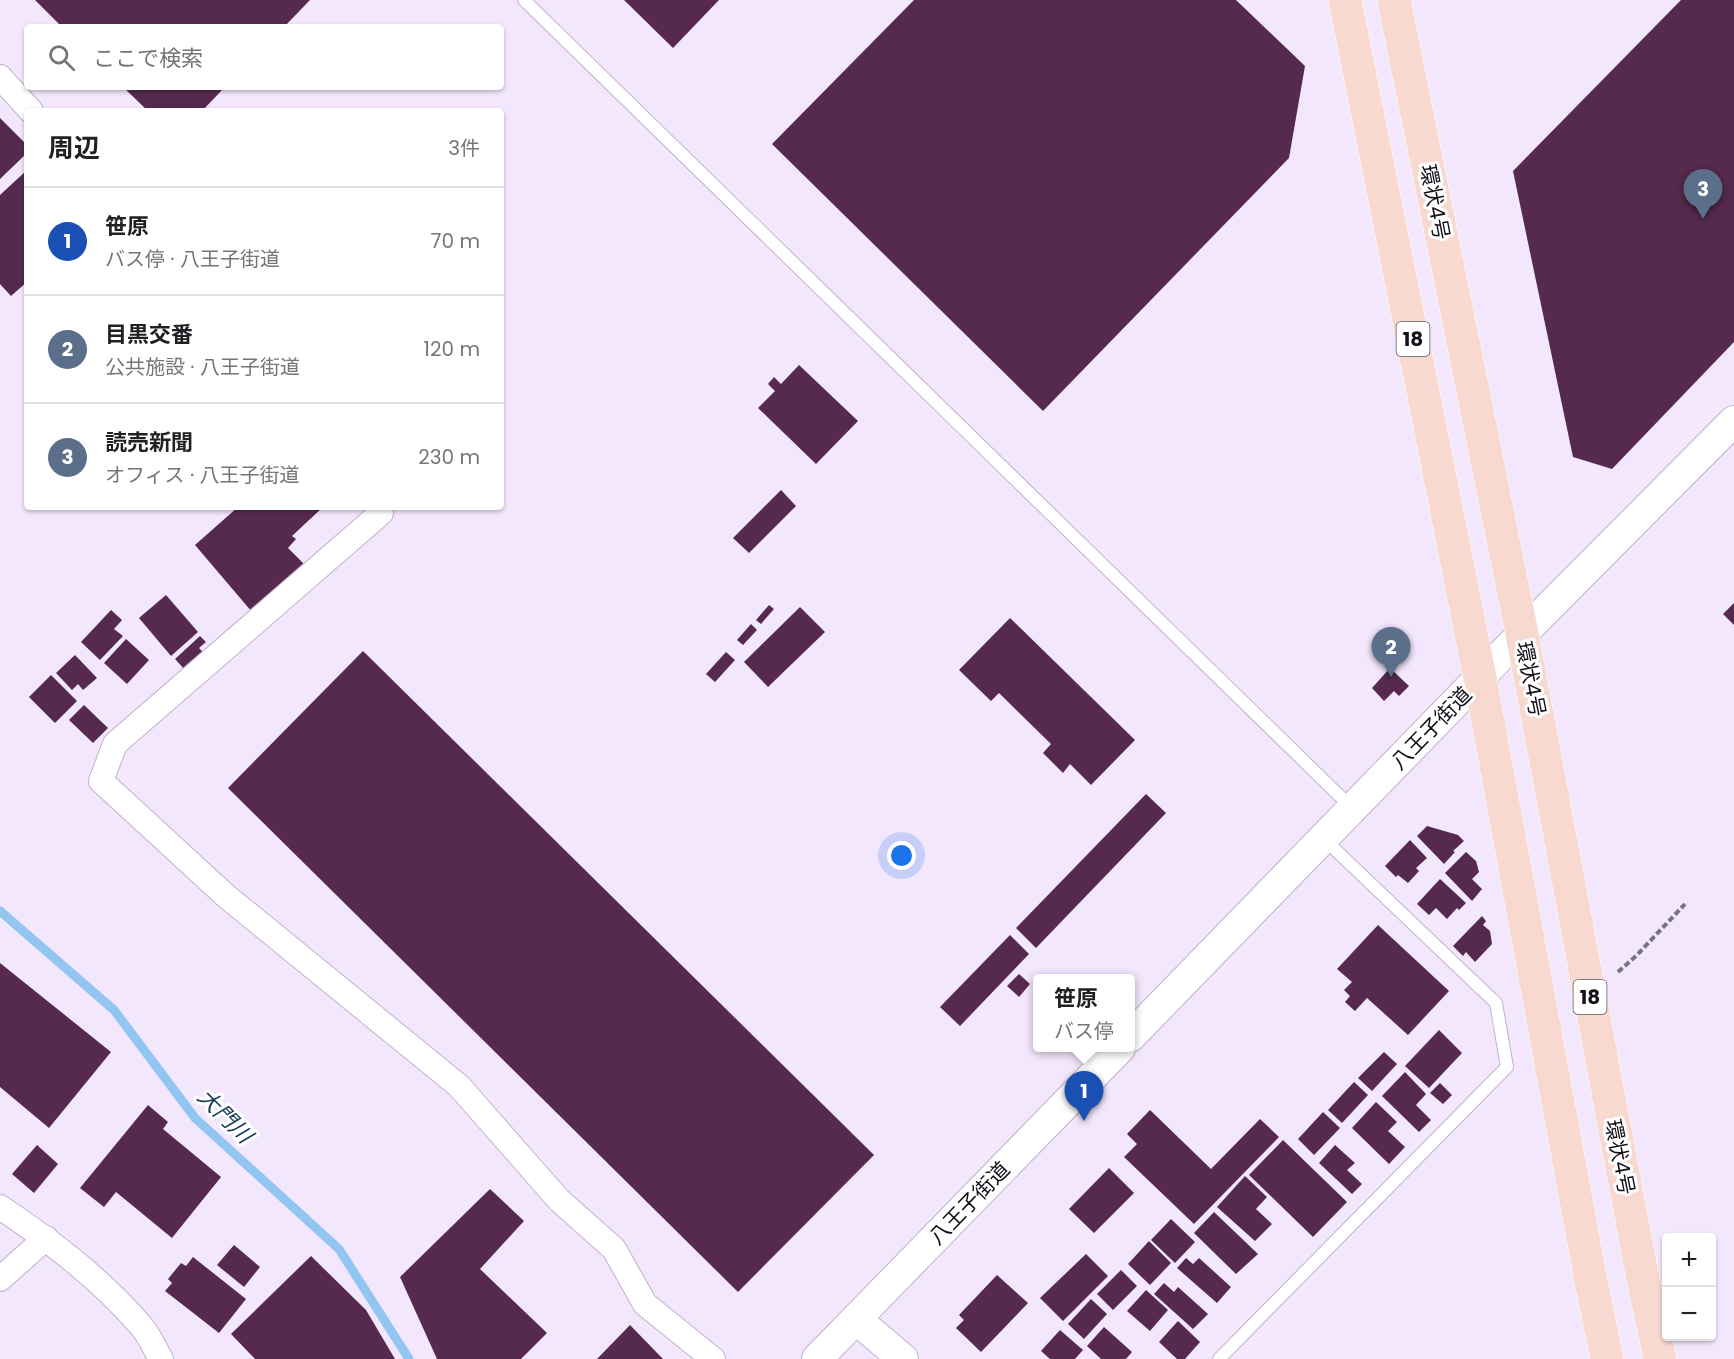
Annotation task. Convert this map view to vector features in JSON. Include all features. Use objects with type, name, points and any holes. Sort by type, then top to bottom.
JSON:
[{"type":"main road","name":"18","points":[[1345,0],[1480,678],[1583,1243],[1607,1359]]},
{"type":"main road","name":"環状4号","points":[[1394,0],[1522,634],[1641,1269],[1660,1359]]},
{"type":"street","points":[[0,77],[28,108]]},
{"type":"street","name":"八王子街道","points":[[1135,1033],[1522,634],[1734,421]]},
{"type":"street","points":[[379,510],[381,513],[115,744],[101,781],[226,896],[459,1086],[559,1200],[614,1249],[645,1304],[713,1359]]},
{"type":"street","name":"八王子街道","points":[[817,1359],[1115,1052]]},
{"type":"street","points":[[0,1207],[46,1238],[100,1284],[143,1329],[161,1359]]},
{"type":"street","points":[[0,1279],[46,1238]]},
{"type":"street","points":[[856,1319],[903,1359]]},
{"type":"lane","points":[[524,0],[1353,808]]},
{"type":"lane","points":[[1219,1359],[1507,1066],[1496,1003],[1324,838]]},
{"type":"path","points":[[1590,997],[1636,956],[1685,904]]},
{"type":"building","points":[[35,0],[310,0],[287,24],[59,24]]},
{"type":"building","points":[[624,0],[719,0],[673,48]]},
{"type":"building","points":[[914,0],[1236,0],[1305,66],[1289,158],[1043,411],[772,144]]},
{"type":"building","points":[[1681,0],[1734,0],[1734,342],[1612,469],[1573,457],[1513,171]]},
{"type":"building","points":[[126,90],[222,90],[205,108],[145,108]]},
{"type":"building","points":[[0,118],[24,142],[24,156],[0,179]]},
{"type":"building","points":[[24,173],[24,285],[11,296],[0,284],[0,195]]},
{"type":"building","points":[[799,365],[858,421],[816,464],[758,408],[775,391],[768,384],[774,377],[781,384]]},
{"type":"building","points":[[781,490],[796,506],[749,553],[733,538]]},
{"type":"building","points":[[235,510],[320,510],[292,536],[296,539],[288,548],[305,565],[252,612],[195,545]]},
{"type":"building","points":[[166,595],[198,632],[171,656],[139,618]]},
{"type":"building","points":[[1734,603],[1734,625],[1723,614]]},
{"type":"building","points":[[769,605],[774,609],[761,624],[756,620]]},
{"type":"building","points":[[800,607],[825,632],[768,687],[744,662]]},
{"type":"building","points":[[111,610],[122,620],[114,629],[123,636],[100,660],[81,642]]},
{"type":"building","points":[[1010,618],[1135,740],[1091,785],[1070,764],[1063,773],[1043,753],[1051,744],[999,693],[991,701],[959,670]]},
{"type":"building","points":[[751,624],[757,630],[743,645],[737,640]]},
{"type":"building","points":[[200,636],[206,642],[199,648],[204,653],[185,670],[175,659]]},
{"type":"building","points":[[126,639],[149,660],[127,684],[104,663]]},
{"type":"building","points":[[363,651],[874,1155],[738,1292],[228,788]]},
{"type":"building","points":[[726,652],[735,660],[715,682],[706,674]]},
{"type":"building","points":[[75,655],[97,678],[83,690],[78,684],[72,690],[56,673]]},
{"type":"building","points":[[1390,668],[1409,686],[1399,696],[1394,691],[1384,701],[1372,688]]},
{"type":"building","points":[[51,675],[77,701],[55,723],[29,697]]},
{"type":"building","points":[[84,705],[108,728],[93,743],[69,720]]},
{"type":"building","points":[[1146,794],[1166,813],[1036,948],[1016,928]]},
{"type":"building","points":[[1427,826],[1458,835],[1464,841],[1444,864],[1417,836]]},
{"type":"building","points":[[1410,840],[1427,858],[1416,868],[1419,871],[1408,883],[1398,875],[1396,877],[1385,866]]},
{"type":"building","points":[[1466,852],[1476,861],[1479,872],[1472,879],[1482,889],[1472,901],[1445,873]]},
{"type":"building","points":[[1440,879],[1466,903],[1459,910],[1457,908],[1447,919],[1436,908],[1429,915],[1417,904]]},
{"type":"building","points":[[1482,916],[1486,921],[1483,925],[1490,931],[1492,944],[1475,962],[1466,952],[1463,956],[1453,946]]},
{"type":"building","points":[[1378,925],[1449,991],[1408,1035],[1367,998],[1355,1011],[1345,1002],[1350,996],[1344,990],[1352,982],[1337,969]]},
{"type":"building","points":[[1010,935],[1029,954],[960,1026],[940,1007]]},
{"type":"building","points":[[0,963],[111,1052],[49,1128],[0,1087]]},
{"type":"building","points":[[1019,974],[1030,984],[1019,997],[1007,986]]},
{"type":"building","points":[[1439,1030],[1462,1053],[1429,1088],[1405,1066]]},
{"type":"building","points":[[1384,1052],[1397,1064],[1372,1091],[1358,1078]]},
{"type":"building","points":[[1405,1072],[1426,1094],[1416,1105],[1431,1120],[1419,1132],[1382,1096]]},
{"type":"building","points":[[1354,1082],[1368,1095],[1342,1123],[1328,1110]]},
{"type":"building","points":[[1440,1083],[1452,1095],[1443,1104],[1430,1093]]},
{"type":"building","points":[[1376,1102],[1397,1122],[1388,1131],[1405,1147],[1389,1164],[1352,1128]]},
{"type":"building","points":[[148,1105],[168,1122],[163,1129],[221,1177],[172,1238],[116,1192],[104,1207],[80,1188]]},
{"type":"building","points":[[1150,1110],[1211,1169],[1260,1119],[1279,1137],[1194,1224],[1124,1157],[1137,1144],[1127,1134]]},
{"type":"building","points":[[1323,1112],[1340,1128],[1314,1155],[1298,1139]]},
{"type":"building","points":[[1283,1140],[1347,1202],[1313,1237],[1249,1175]]},
{"type":"building","points":[[37,1145],[58,1164],[34,1193],[12,1174]]},
{"type":"building","points":[[1335,1145],[1355,1163],[1347,1170],[1362,1184],[1352,1194],[1319,1163]]},
{"type":"building","points":[[1109,1168],[1134,1193],[1094,1233],[1069,1209]]},
{"type":"building","points":[[1245,1176],[1267,1197],[1256,1209],[1272,1224],[1255,1241],[1217,1207]]},
{"type":"building","points":[[490,1189],[524,1221],[480,1269],[547,1333],[521,1359],[437,1359],[400,1277]]},
{"type":"building","points":[[1214,1212],[1258,1254],[1236,1274],[1194,1233]]},
{"type":"building","points":[[1171,1219],[1195,1242],[1175,1263],[1151,1240]]},
{"type":"building","points":[[1149,1241],[1171,1263],[1150,1285],[1128,1264]]},
{"type":"building","points":[[234,1245],[260,1267],[244,1287],[217,1265]]},
{"type":"building","points":[[1086,1254],[1108,1276],[1063,1321],[1040,1298]]},
{"type":"building","points":[[311,1256],[366,1310],[395,1359],[255,1359],[231,1334]]},
{"type":"building","points":[[193,1257],[246,1299],[219,1333],[165,1291],[172,1283],[168,1279],[181,1263],[186,1266]]},
{"type":"building","points":[[1186,1258],[1193,1264],[1199,1258],[1231,1287],[1217,1303],[1177,1268]]},
{"type":"building","points":[[1121,1270],[1137,1286],[1113,1310],[1097,1294]]},
{"type":"building","points":[[997,1275],[1028,1303],[981,1352],[956,1328],[964,1320],[959,1315]]},
{"type":"building","points":[[1164,1283],[1174,1292],[1178,1287],[1208,1314],[1193,1329],[1154,1294]]},
{"type":"building","points":[[1146,1290],[1168,1310],[1150,1331],[1127,1311]]},
{"type":"building","points":[[1091,1299],[1107,1314],[1084,1339],[1068,1324]]},
{"type":"building","points":[[1178,1321],[1200,1342],[1185,1359],[1177,1359],[1159,1342]]},
{"type":"building","points":[[630,1325],[663,1359],[597,1359]]},
{"type":"building","points":[[1104,1327],[1132,1352],[1126,1359],[1101,1359],[1087,1346]]},
{"type":"building","points":[[1060,1330],[1083,1350],[1075,1359],[1050,1359],[1041,1351]]},
{"type":"waterway","name":"大門川","points":[[0,911],[114,1010],[195,1118],[339,1249],[409,1359]]},
{"type":"place","name":"読売新聞","points":[[1703,219]]},
{"type":"place","name":"目黒交番","points":[[1391,677]]},
{"type":"place","name":"笹原","points":[[1084,1121]]}]
